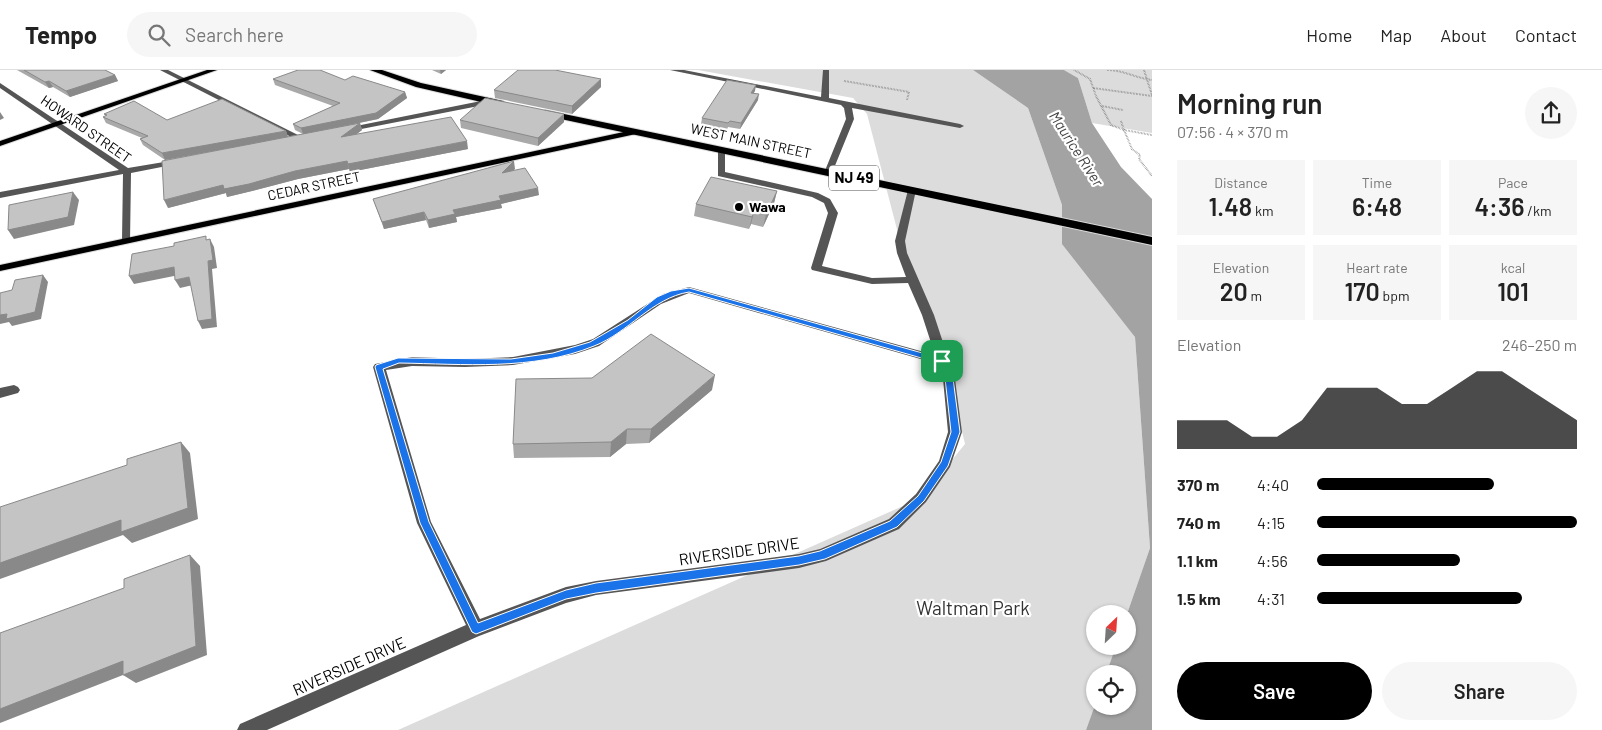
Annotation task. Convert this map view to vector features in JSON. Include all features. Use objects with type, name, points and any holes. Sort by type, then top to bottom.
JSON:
[{"type":"highway","points":[[374,70],[419,85],[510,105]]},
{"type":"highway","name":"WEST MAIN STREET","points":[[538,112],[1152,241]]},
{"type":"main road","points":[[0,144],[214,70]]},
{"type":"main road","name":"CEDAR STREET","points":[[0,268],[633,132]]},
{"type":"street","points":[[163,70],[302,139]]},
{"type":"street","points":[[673,70],[825,98],[845,104],[960,126]]},
{"type":"street","points":[[825,98],[826,74]]},
{"type":"street","name":"HOWARD STREET","points":[[0,85],[127,171],[127,240]]},
{"type":"street","points":[[340,131],[491,101]]},
{"type":"street","points":[[828,173],[850,120],[850,111],[845,104]]},
{"type":"street","points":[[283,142],[312,137]]},
{"type":"street","points":[[721,150],[721,174],[815,195],[824,198],[831,205],[833,213],[816,268],[872,281],[912,280]]},
{"type":"street","points":[[0,194],[186,160]]},
{"type":"street","name":"RIVERSIDE DRIVE","points":[[246,730],[476,629],[566,594],[596,588],[799,561],[821,556],[894,524],[921,498],[944,464],[955,432],[949,378],[928,315],[902,253],[900,241],[912,190]]},
{"type":"street","points":[[476,629],[424,523],[379,367],[398,361],[511,362],[553,355],[592,344],[631,321],[659,299],[673,292],[689,290],[942,361]]},
{"type":"street","points":[[0,393],[14,390]]},
{"type":"path","points":[[1074,70],[1090,79],[1111,125],[1124,130],[1152,135]]},
{"type":"path","points":[[1107,70],[1119,70],[1133,77],[1152,80]]},
{"type":"path","points":[[1093,88],[1152,96],[1144,70]]},
{"type":"path","points":[[826,74],[909,92],[907,100]]},
{"type":"path","points":[[1102,106],[1123,110]]},
{"type":"path","points":[[1121,121],[1132,149],[1140,155],[1140,159],[1152,176]]},
{"type":"green space","name":"Waltman Park","points":[[698,70],[973,70],[1028,108],[1062,205],[1135,337],[1150,548],[1130,605],[1086,605],[1086,655],[1113,655],[1109,665],[1086,665],[1086,715],[1091,715],[1086,730],[398,730],[921,498],[965,444],[949,378],[900,241],[867,114],[853,98]]},
{"type":"green space","points":[[1064,70],[1152,70],[1152,133],[1092,123],[1078,78]]},
{"type":"water","name":"Maurice River","points":[[973,70],[1064,70],[1078,78],[1092,123],[1121,167],[1152,199],[1152,730],[1086,730],[1091,715],[1136,715],[1136,665],[1109,665],[1113,655],[1136,655],[1136,605],[1130,605],[1150,548],[1135,337],[1062,244],[1062,205],[1028,108]]},
{"type":"building","points":[[24,70],[105,70],[115,75],[66,91]]},
{"type":"building","points":[[298,70],[320,70],[345,80],[353,76],[405,92],[376,113],[301,128],[293,124],[340,103],[273,79]]},
{"type":"building","points":[[518,70],[555,70],[601,79],[572,106],[494,90]]},
{"type":"building","points":[[727,80],[756,85],[751,93],[759,94],[741,123],[730,121],[728,123],[702,118]]},
{"type":"building","points":[[485,98],[564,114],[538,138],[460,120]]},
{"type":"building","points":[[222,99],[286,131],[162,153],[140,139],[148,136],[103,117],[107,115],[104,114],[134,101],[167,120]]},
{"type":"building","points":[[451,117],[467,141],[348,164],[347,161],[295,171],[224,189],[223,185],[164,200],[162,161],[360,123],[341,137]]},
{"type":"building","points":[[514,161],[502,173],[525,168],[538,188],[499,196],[501,200],[453,210],[455,214],[428,220],[424,212],[382,222],[373,199]]},
{"type":"building","points":[[711,177],[777,191],[766,215],[754,212],[752,217],[696,204]]},
{"type":"building","points":[[73,192],[68,217],[8,230],[9,205]]},
{"type":"building","points":[[206,236],[206,240],[210,239],[213,260],[208,261],[212,319],[198,321],[189,277],[175,280],[174,267],[129,276],[132,254],[174,246],[174,243]]},
{"type":"building","points":[[43,275],[35,312],[6,319],[7,314],[0,315],[0,293],[12,290],[15,280]]},
{"type":"building","points":[[651,334],[715,375],[651,429],[627,429],[611,442],[513,444],[516,379],[592,378]]},
{"type":"building","points":[[181,442],[188,508],[121,532],[121,520],[0,563],[0,507],[127,465],[127,459]]},
{"type":"building","points":[[190,555],[196,646],[123,675],[123,661],[0,709],[0,633],[124,588],[124,579]]},
{"type":"place","name":"Wawa","points":[[739,207]]},
{"type":"route","points":[[689,290],[942,361],[949,378],[955,432],[944,464],[921,498],[894,524],[821,556],[799,561],[596,588],[566,594],[476,629],[424,523],[379,367],[398,361],[511,362],[553,355],[592,344],[631,321],[659,299],[673,292],[689,290]]}]
